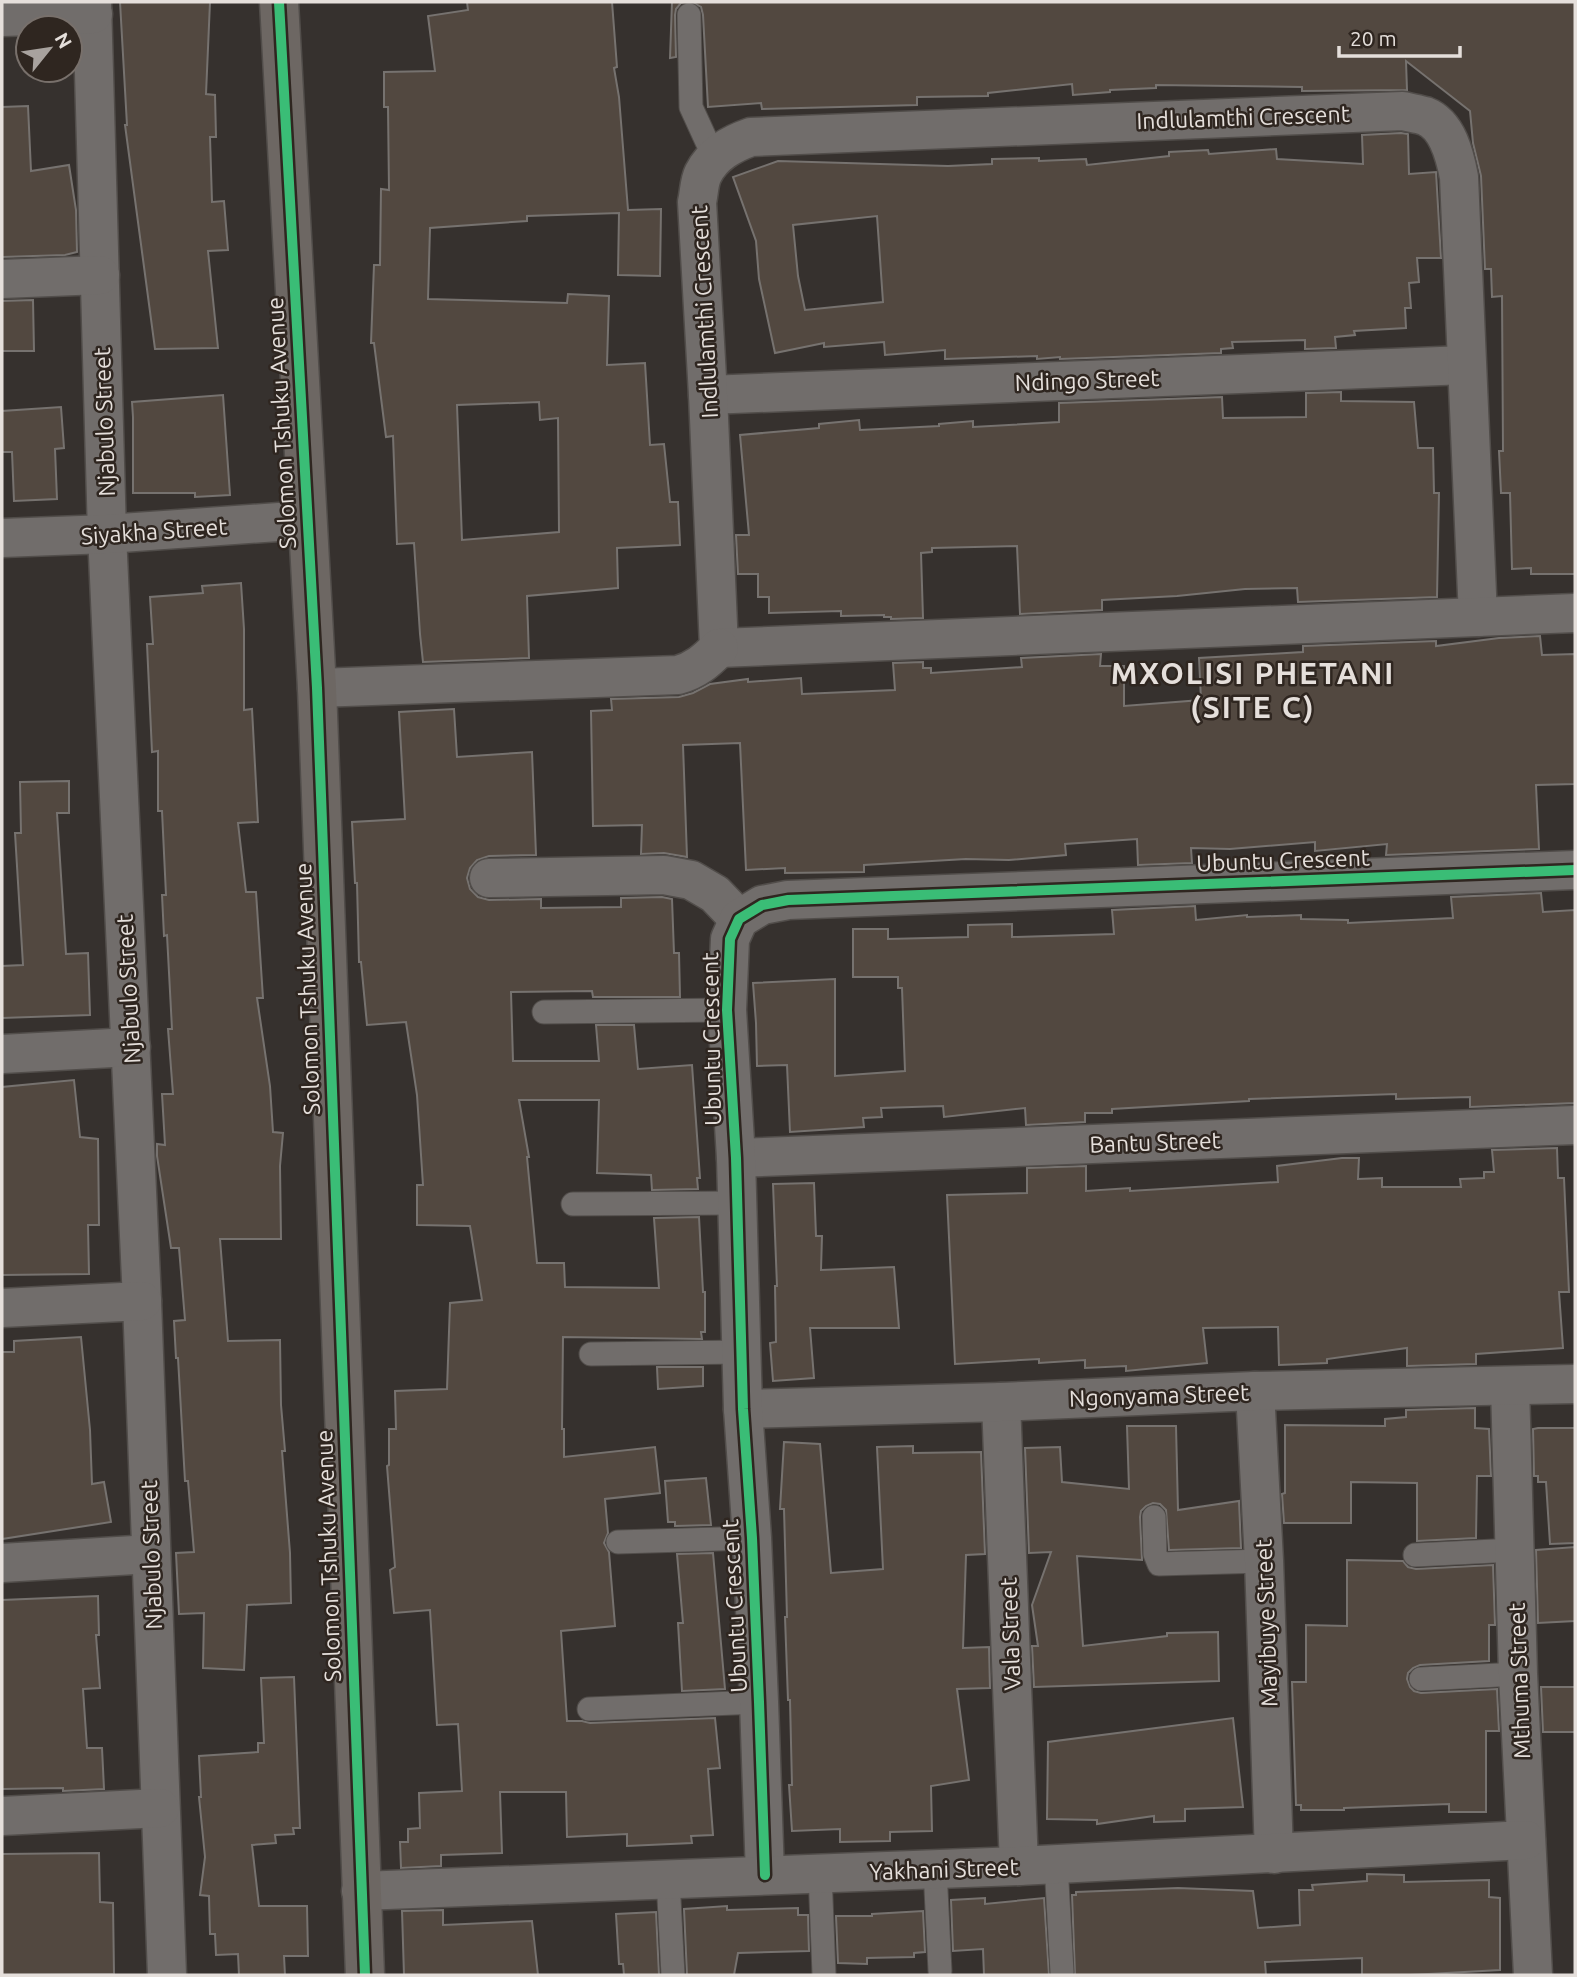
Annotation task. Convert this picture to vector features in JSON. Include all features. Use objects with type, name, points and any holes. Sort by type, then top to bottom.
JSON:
[{"type":"street","name":"Solomon Tshuku Avenue","points":[[279,2],[317,688],[365,1975]]},
{"type":"street","points":[[2,17],[92,8]]},
{"type":"street","name":"Njabulo Street","points":[[92,8],[107,534],[142,1301],[167,1975]]},
{"type":"street","name":"Indlulamthi Crescent","points":[[719,648],[697,202],[702,175],[718,154],[734,143],[751,137],[1404,111],[1428,117],[1444,133],[1454,150],[1460,177],[1478,617]]},
{"type":"street","points":[[2,279],[100,275]]},
{"type":"street","name":"Ndingo Street","points":[[708,395],[1466,365]]},
{"type":"street","name":"Siyakha Street","points":[[2,538],[107,534],[307,520]]},
{"type":"street","points":[[317,688],[678,675],[692,671],[719,648],[1575,613]]},
{"type":"street","name":"Ubuntu Crescent","points":[[765,1875],[760,1702],[743,1409],[736,1158],[727,1010],[730,939],[739,919],[762,905],[788,900],[1575,870]]},
{"type":"street","points":[[489,878],[664,875],[691,880],[715,894],[739,919]]},
{"type":"street","points":[[2,1054],[131,1046]]},
{"type":"street","name":"Bantu Street","points":[[736,1158],[1575,1125]]},
{"type":"street","points":[[2,1308],[142,1301]]},
{"type":"street","name":"Ngonyama Street","points":[[743,1409],[1255,1391],[1575,1384]]},
{"type":"street","name":"Mthuma Street","points":[[1510,1386],[1518,1674],[1533,1975]]},
{"type":"street","name":"Mayibuye Street","points":[[1255,1391],[1264,1561],[1273,1854]]},
{"type":"street","name":"Vala Street","points":[[1000,1402],[1038,1865]]},
{"type":"street","points":[[2,1563],[151,1554]]},
{"type":"street","points":[[2,1816],[160,1808]]},
{"type":"street","name":"Yakhani Street","points":[[361,1891],[1038,1865],[1527,1840]]},
{"type":"lane","points":[[688,15],[691,107],[707,142],[718,154]]},
{"type":"lane","points":[[544,1012],[727,1010]]},
{"type":"lane","points":[[573,1204],[737,1203]]},
{"type":"lane","points":[[591,1354],[741,1352]]},
{"type":"lane","points":[[1154,1517],[1155,1554],[1159,1564],[1264,1561]]},
{"type":"lane","points":[[618,1542],[752,1538]]},
{"type":"lane","points":[[1415,1555],[1514,1550]]},
{"type":"lane","points":[[1421,1679],[1518,1674]]},
{"type":"lane","points":[[589,1709],[760,1702]]},
{"type":"lane","points":[[1038,1865],[1062,1972]]},
{"type":"lane","points":[[934,1869],[940,1971]]},
{"type":"lane","points":[[820,1873],[824,1974]]},
{"type":"lane","points":[[668,1879],[673,1975]]},
{"type":"building","points":[[120,2],[210,2],[206,94],[215,95],[216,137],[210,137],[212,202],[224,201],[228,250],[208,251],[218,348],[155,349],[125,125]]},
{"type":"building","points":[[467,2],[612,2],[617,67],[614,68],[619,97],[628,210],[661,209],[660,276],[618,275],[619,213],[527,216],[527,221],[430,228],[428,299],[567,303],[568,294],[609,296],[607,365],[645,363],[650,445],[664,444],[670,502],[678,502],[680,545],[617,548],[618,588],[527,596],[529,658],[423,662],[414,543],[397,544],[393,436],[386,437],[374,343],[371,343],[374,265],[380,265],[381,189],[389,190],[388,107],[384,107],[384,72],[435,71],[428,16],[468,10]],"holes":[[[539,402],[540,420],[558,418],[559,532],[462,540],[457,405]]]},
{"type":"building","points":[[672,2],[686,2],[676,9],[676,57],[670,58]]},
{"type":"building","points":[[692,2],[1575,2],[1575,574],[1531,574],[1531,568],[1512,569],[1510,493],[1501,493],[1499,451],[1503,451],[1502,296],[1492,297],[1491,269],[1485,269],[1481,176],[1473,143],[1470,111],[1406,61],[1407,90],[1302,91],[1302,87],[1156,85],[1156,88],[1073,95],[1072,84],[988,93],[988,96],[917,97],[917,105],[762,109],[761,103],[708,107],[703,15],[701,7]]},
{"type":"building","points":[[28,106],[31,171],[69,165],[76,210],[77,252],[65,255],[2,257],[2,107]]},
{"type":"building","points":[[1408,134],[1409,174],[1436,172],[1441,258],[1417,258],[1419,282],[1409,283],[1411,308],[1405,308],[1406,328],[1354,331],[1355,335],[1335,337],[1336,348],[1305,349],[1305,340],[1232,342],[1233,348],[1221,349],[1221,353],[1060,359],[1037,359],[1037,356],[945,359],[945,350],[885,355],[884,342],[824,347],[824,343],[775,353],[759,279],[756,241],[733,177],[778,161],[948,166],[992,164],[992,159],[1039,158],[1039,161],[1086,159],[1087,165],[1169,156],[1169,152],[1208,150],[1209,154],[1276,149],[1277,159],[1363,164],[1362,135]],"holes":[[[877,216],[883,302],[805,310],[798,276],[793,225]]]},
{"type":"building","points":[[33,300],[34,351],[2,351],[2,301]]},
{"type":"building","points":[[1341,392],[1341,401],[1414,402],[1418,448],[1433,448],[1434,493],[1439,493],[1437,597],[1298,602],[1297,588],[1245,589],[1102,600],[1102,610],[1020,614],[1017,546],[932,548],[932,552],[921,553],[923,618],[891,619],[884,615],[841,616],[841,611],[769,613],[769,597],[758,597],[758,574],[738,574],[736,535],[749,535],[740,435],[819,428],[819,424],[859,420],[860,430],[939,426],[973,421],[973,427],[1059,422],[1059,403],[1222,397],[1223,418],[1306,417],[1306,393]]},
{"type":"building","points":[[223,395],[230,495],[195,497],[195,493],[133,493],[132,402]]},
{"type":"building","points":[[61,407],[64,448],[55,449],[57,499],[14,501],[12,452],[2,452],[2,411]]},
{"type":"building","points":[[241,583],[244,710],[252,709],[258,822],[238,823],[246,892],[256,892],[263,998],[257,998],[270,1086],[273,1132],[283,1133],[280,1166],[281,1239],[220,1239],[228,1341],[280,1340],[285,1451],[282,1451],[291,1603],[247,1605],[244,1670],[203,1668],[204,1613],[179,1614],[176,1553],[194,1552],[188,1481],[185,1481],[174,1321],[185,1320],[179,1248],[171,1248],[157,1156],[157,1144],[165,1145],[162,1094],[173,1094],[168,1029],[172,1029],[162,895],[166,895],[162,811],[158,811],[158,751],[152,752],[147,644],[153,644],[150,597],[203,593],[202,586]]},
{"type":"building","points":[[1540,636],[1542,655],[1575,654],[1575,784],[1536,785],[1539,849],[1386,855],[1387,844],[1315,851],[1315,842],[1230,849],[1191,848],[1192,863],[1138,865],[1137,839],[1065,844],[1066,855],[1009,860],[966,859],[864,865],[864,872],[785,873],[785,868],[746,870],[740,743],[683,745],[687,857],[664,853],[641,854],[642,825],[593,826],[591,711],[612,710],[611,699],[679,697],[710,684],[748,679],[748,682],[801,678],[802,694],[895,690],[893,663],[923,662],[923,668],[931,668],[931,673],[1022,667],[1021,658],[1101,654],[1100,666],[1124,666],[1124,706],[1201,700],[1199,658],[1303,652],[1303,646],[1436,641],[1436,646]]},
{"type":"building","points":[[454,709],[457,757],[532,752],[536,855],[489,856],[477,860],[470,868],[467,878],[470,889],[478,897],[489,900],[541,899],[541,908],[621,907],[621,898],[672,899],[674,953],[679,953],[680,997],[593,997],[592,991],[511,992],[513,1061],[599,1061],[596,1025],[634,1025],[638,1069],[692,1065],[700,1178],[697,1178],[698,1189],[652,1190],[651,1175],[597,1173],[599,1100],[519,1100],[529,1157],[537,1263],[564,1263],[565,1287],[659,1288],[654,1218],[699,1217],[705,1292],[705,1332],[701,1332],[702,1339],[563,1337],[564,1457],[655,1447],[660,1493],[605,1499],[608,1533],[604,1543],[609,1552],[615,1626],[561,1631],[567,1721],[590,1723],[715,1718],[720,1768],[708,1769],[713,1835],[691,1836],[692,1843],[627,1846],[627,1834],[567,1837],[566,1792],[500,1792],[502,1853],[441,1855],[441,1866],[401,1868],[400,1842],[408,1842],[408,1829],[420,1828],[419,1793],[462,1791],[458,1724],[437,1725],[430,1610],[394,1613],[390,1570],[395,1567],[387,1466],[389,1429],[396,1429],[395,1391],[447,1389],[450,1303],[482,1300],[470,1226],[417,1225],[417,1185],[423,1185],[417,1095],[406,1022],[367,1025],[359,962],[352,822],[405,819],[399,712]]},
{"type":"building","points":[[69,781],[69,813],[57,813],[66,954],[88,953],[90,1015],[2,1018],[2,966],[23,965],[15,833],[21,833],[20,782]]},
{"type":"building","points":[[1541,893],[1543,912],[1575,910],[1575,1103],[1470,1107],[1470,1097],[1396,1099],[1396,1094],[1249,1099],[1112,1109],[1112,1113],[1085,1113],[1085,1122],[1026,1125],[1025,1108],[944,1117],[943,1106],[881,1108],[882,1117],[863,1118],[864,1127],[790,1132],[787,1065],[757,1066],[753,983],[835,979],[835,1076],[905,1071],[902,988],[898,988],[898,977],[853,977],[853,929],[888,929],[888,939],[968,937],[968,925],[1012,924],[1012,937],[1114,934],[1112,910],[1195,906],[1196,920],[1247,915],[1301,915],[1301,919],[1348,920],[1348,923],[1453,918],[1451,897]]},
{"type":"building","points":[[74,1080],[80,1137],[98,1139],[99,1225],[88,1225],[89,1274],[2,1275],[2,1087]]},
{"type":"building","points":[[1557,1148],[1558,1178],[1564,1178],[1569,1292],[1559,1292],[1563,1348],[1476,1354],[1476,1364],[1407,1366],[1407,1348],[1327,1359],[1327,1363],[1279,1365],[1278,1327],[1203,1328],[1207,1363],[1126,1371],[1126,1366],[1085,1368],[1085,1360],[1039,1363],[1039,1359],[955,1364],[947,1195],[1027,1193],[1027,1168],[1086,1166],[1086,1191],[1130,1188],[1130,1191],[1278,1182],[1277,1166],[1342,1158],[1359,1158],[1358,1179],[1382,1178],[1382,1187],[1461,1187],[1460,1179],[1484,1178],[1484,1172],[1494,1172],[1492,1150]]},
{"type":"building","points":[[814,1183],[816,1236],[822,1236],[821,1270],[894,1267],[899,1328],[810,1328],[814,1378],[773,1381],[770,1343],[776,1342],[777,1286],[773,1184]]},
{"type":"building","points":[[81,1337],[92,1484],[104,1482],[111,1522],[2,1539],[2,1352],[14,1352],[14,1341]]},
{"type":"building","points":[[657,1367],[703,1367],[703,1386],[658,1389]]},
{"type":"building","points":[[1475,1408],[1475,1428],[1489,1429],[1491,1476],[1477,1476],[1476,1538],[1417,1541],[1417,1483],[1351,1482],[1351,1523],[1284,1523],[1282,1494],[1285,1493],[1285,1425],[1385,1426],[1385,1419],[1406,1417],[1406,1410]]},
{"type":"building","points":[[1127,1426],[1176,1426],[1178,1510],[1239,1501],[1241,1548],[1169,1550],[1166,1510],[1160,1504],[1146,1506],[1140,1517],[1142,1560],[1077,1556],[1083,1646],[1167,1636],[1167,1633],[1218,1632],[1219,1681],[1034,1687],[1032,1646],[1038,1646],[1032,1605],[1051,1552],[1029,1553],[1025,1448],[1060,1447],[1062,1482],[1129,1489]]},
{"type":"building","points":[[1575,1428],[1575,1543],[1550,1544],[1546,1482],[1538,1482],[1538,1476],[1534,1476],[1533,1429]]},
{"type":"building","points":[[784,1442],[820,1444],[831,1573],[883,1569],[877,1447],[913,1446],[913,1453],[981,1452],[985,1554],[966,1555],[963,1648],[989,1647],[990,1688],[957,1689],[969,1780],[931,1786],[932,1831],[890,1832],[890,1841],[840,1842],[840,1829],[792,1831],[784,1509],[780,1509]]},
{"type":"building","points":[[706,1478],[711,1525],[675,1526],[675,1522],[668,1522],[665,1481]]},
{"type":"building","points":[[1575,1547],[1575,1621],[1538,1623],[1536,1550]]},
{"type":"building","points":[[713,1553],[725,1689],[682,1691],[678,1623],[683,1623],[677,1554]]},
{"type":"building","points":[[1347,1560],[1403,1561],[1408,1567],[1416,1569],[1493,1565],[1495,1625],[1489,1625],[1489,1661],[1420,1665],[1408,1673],[1407,1679],[1414,1691],[1421,1693],[1497,1689],[1499,1731],[1486,1731],[1486,1812],[1449,1812],[1449,1804],[1344,1810],[1301,1810],[1301,1805],[1296,1805],[1292,1682],[1306,1682],[1306,1625],[1347,1626]]},
{"type":"building","points":[[98,1596],[99,1635],[96,1635],[100,1688],[83,1689],[87,1748],[102,1748],[104,1789],[2,1789],[2,1600]]},
{"type":"building","points":[[294,1677],[300,1828],[293,1828],[294,1834],[275,1835],[276,1843],[252,1845],[259,1906],[307,1906],[308,1956],[284,1956],[285,1975],[239,1975],[238,1954],[216,1955],[215,1934],[210,1934],[209,1896],[200,1895],[205,1857],[199,1797],[199,1756],[258,1752],[258,1743],[264,1743],[261,1678]]},
{"type":"building","points":[[1541,1687],[1575,1687],[1575,1732],[1543,1732]]},
{"type":"building","points":[[1233,1718],[1243,1807],[1185,1809],[1185,1821],[1154,1822],[1154,1816],[1097,1824],[1097,1820],[1047,1819],[1048,1742]]},
{"type":"building","points":[[99,1853],[100,1902],[113,1903],[114,1974],[2,1975],[2,1854]]},
{"type":"building","points":[[1367,1874],[1404,1875],[1404,1882],[1489,1880],[1489,1897],[1500,1898],[1500,1970],[1362,1975],[1362,1958],[1265,1962],[1266,1975],[1075,1975],[1072,1895],[1076,1895],[1076,1892],[1178,1888],[1253,1891],[1258,1928],[1300,1925],[1299,1890],[1313,1890],[1312,1885],[1367,1881]]},
{"type":"building","points":[[985,1898],[985,1904],[1044,1898],[1049,1975],[984,1975],[983,1949],[953,1951],[951,1900]]},
{"type":"building","points":[[727,1906],[727,1910],[798,1908],[798,1915],[808,1915],[809,1951],[738,1953],[734,1975],[687,1975],[684,1909]]},
{"type":"building","points":[[443,1910],[443,1925],[532,1921],[538,1975],[404,1975],[402,1911]]},
{"type":"building","points":[[923,1911],[925,1952],[914,1953],[914,1957],[867,1958],[867,1964],[838,1963],[836,1916]]},
{"type":"building","points":[[656,1912],[659,1975],[624,1975],[623,1964],[619,1964],[616,1914]]},
{"type":"cycle path","points":[[279,2],[317,688],[365,1975]]},
{"type":"cycle path","points":[[765,1875],[752,1538],[743,1409],[736,1158],[727,1010],[730,939],[739,919],[762,905],[788,900],[1575,870]]},
{"type":"district","name":"MXOLISI PHETANI (SITE C)","points":[[1253,690]]}]
